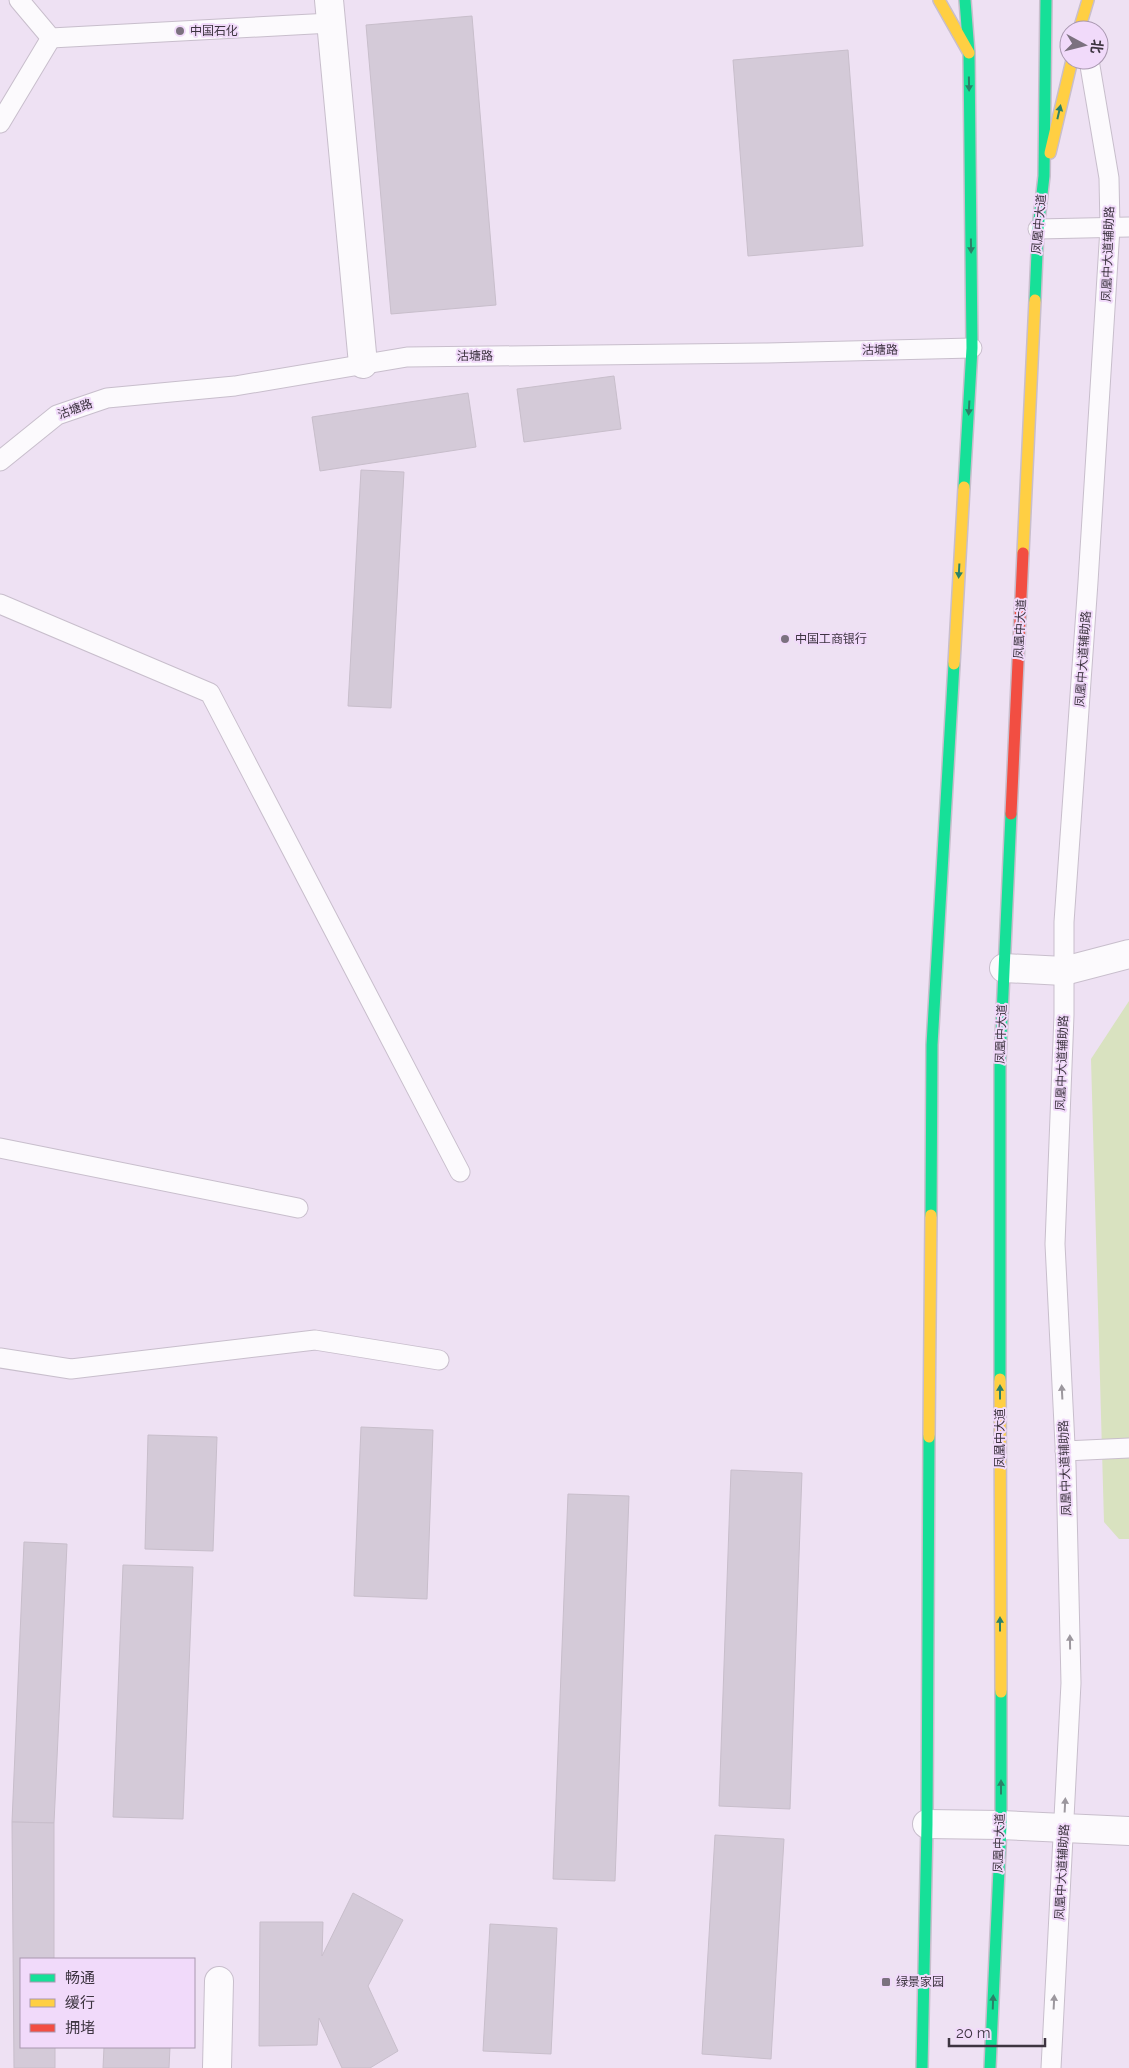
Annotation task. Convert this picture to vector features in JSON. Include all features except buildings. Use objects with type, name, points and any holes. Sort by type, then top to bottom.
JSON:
[{"type":"main road","points":[[940,0],[969,53]]},
{"type":"main road","points":[[922,2068],[927,1824],[932,1045],[972,348],[969,53],[965,0]]},
{"type":"main road","name":"凤凰中大道","points":[[990,2068],[1001,1825],[1000,1061],[1038,229],[1044,176],[1046,0]]},
{"type":"main road","points":[[1044,176],[1070,70]]},
{"type":"street","points":[[330,11],[363,364]]},
{"type":"street","points":[[1004,968],[1064,970],[1129,954]]},
{"type":"street","points":[[927,1824],[1001,1825],[1129,1831]]},
{"type":"street","points":[[217,2068],[219,1981]]},
{"type":"lane","points":[[19,0],[51,38]]},
{"type":"lane","points":[[51,38],[330,11]]},
{"type":"lane","points":[[0,123],[51,38]]},
{"type":"lane","name":"凤凰中大道辅助路","points":[[1051,2068],[1071,1683],[1065,1451],[1055,1244],[1064,922],[1090,553],[1110,228],[1109,178],[1091,70]]},
{"type":"lane","points":[[1038,229],[1129,227]]},
{"type":"lane","name":"沽塘路","points":[[0,461],[56,415],[108,398],[235,386],[407,357],[767,353],[972,348]]},
{"type":"lane","points":[[0,604],[210,693],[460,1172]]},
{"type":"lane","points":[[0,1148],[298,1208]]},
{"type":"lane","points":[[0,1358],[71,1369],[315,1340],[439,1360]]},
{"type":"lane","points":[[1065,1451],[1129,1448]]},
{"type":"green space","points":[[1129,1001],[1129,1539],[1119,1539],[1104,1522],[1091,1059]]},
{"type":"traffic: fast","points":[[964,487],[972,348],[969,53],[965,0]]},
{"type":"traffic: fast","points":[[1035,300],[1038,229],[1044,176],[1046,0]]},
{"type":"traffic: fast","points":[[931,1215],[932,1045],[954,664]]},
{"type":"traffic: fast","points":[[1000,1379],[1000,1061],[1011,814]]},
{"type":"traffic: fast","points":[[922,2068],[927,1824],[929,1437]]},
{"type":"traffic: fast","points":[[990,2068],[1001,1825],[1001,1692]]},
{"type":"traffic: slow","points":[[939,0],[969,53]]},
{"type":"traffic: slow","points":[[1082,20],[1088,0]]},
{"type":"traffic: slow","points":[[1050,153],[1070,70]]},
{"type":"traffic: slow","points":[[1023,553],[1035,300]]},
{"type":"traffic: slow","points":[[954,664],[964,487]]},
{"type":"traffic: slow","points":[[929,1437],[931,1215]]},
{"type":"traffic: slow","points":[[1000,1379],[1001,1692]]},
{"type":"traffic: jam","points":[[1011,814],[1023,553]]},
{"type":"place","name":"中国石化","points":[[180,31]]},
{"type":"place","name":"中国工商银行","points":[[785,639]]},
{"type":"place","name":"绿景家园","points":[[886,1982]]}]
